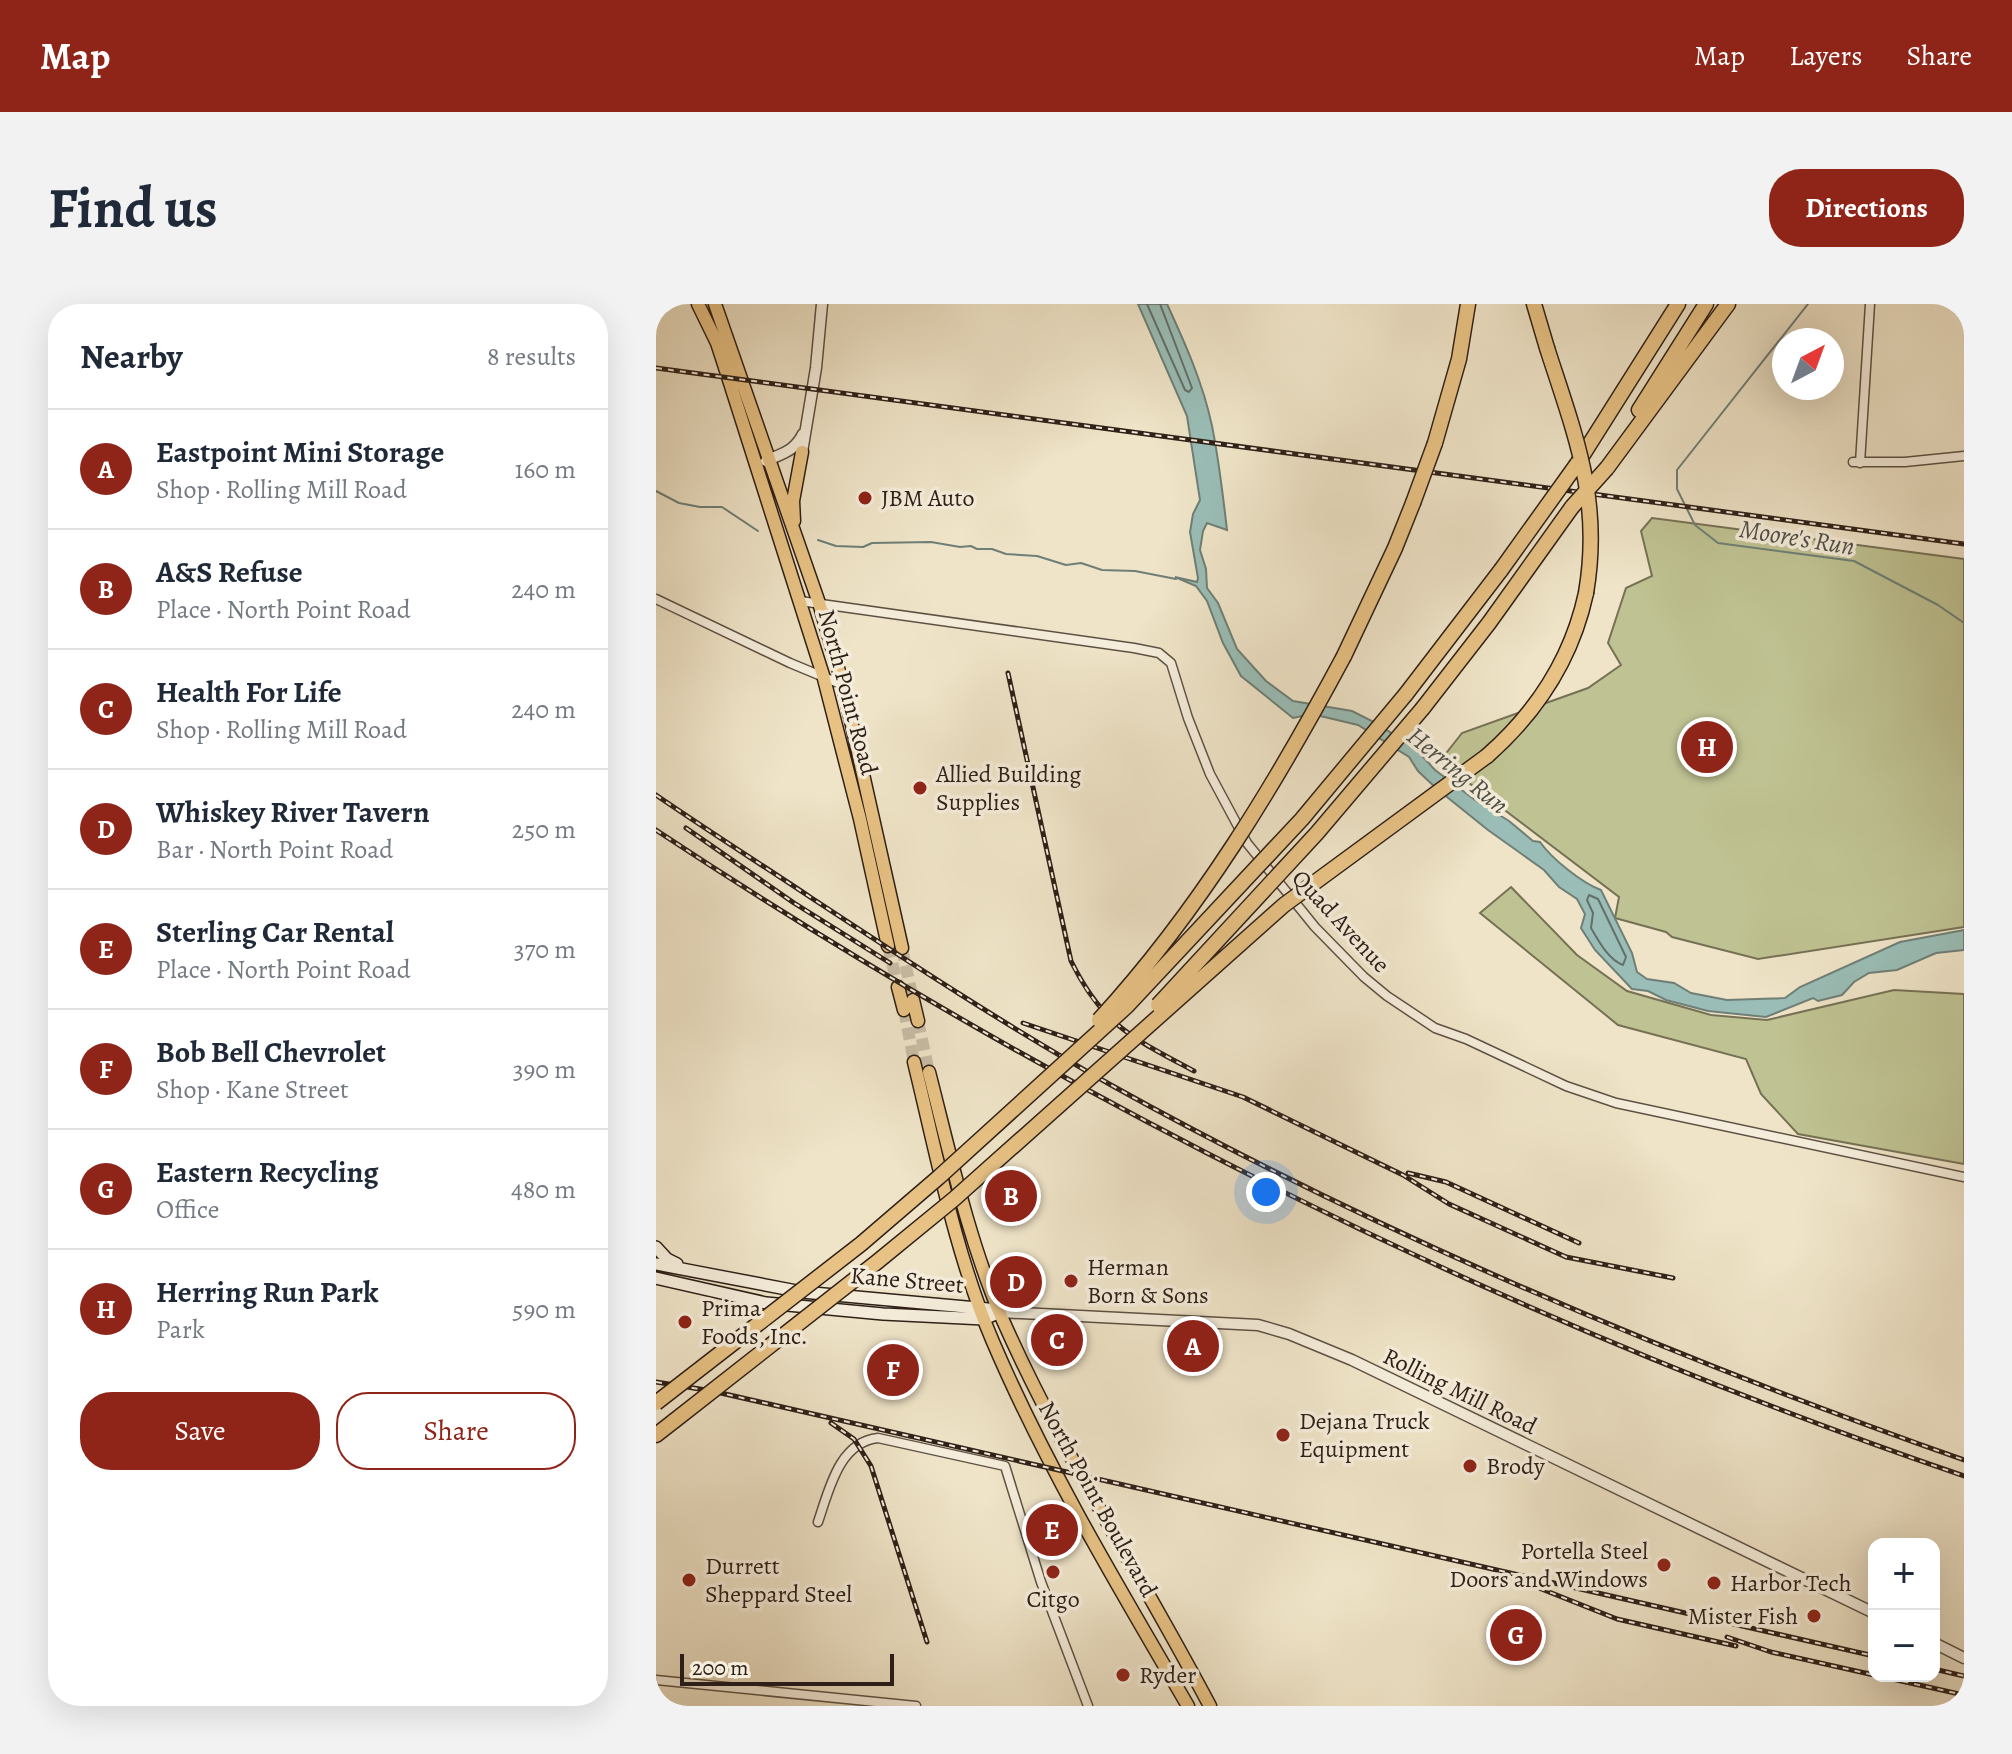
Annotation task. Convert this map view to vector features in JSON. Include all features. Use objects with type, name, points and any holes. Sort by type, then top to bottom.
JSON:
[{"type":"highway","points":[[1026,1100],[1119,999],[1203,889],[1267,796],[1344,656],[1413,503],[1453,386],[1468,304]]},
{"type":"highway","points":[[656,1435],[877,1262],[1274,913],[1487,756],[1522,722],[1551,681],[1574,634],[1586,593],[1592,539],[1588,480],[1534,304]]},
{"type":"highway","points":[[656,1403],[861,1244],[1026,1100],[1127,1006],[1227,902],[1302,819],[1406,694],[1501,570],[1577,464],[1678,304]]},
{"type":"highway","points":[[1604,467],[1706,304]]},
{"type":"highway","points":[[1002,1155],[1185,977],[1317,833],[1423,708],[1728,304]]},
{"type":"main road","name":"North Point Road","points":[[698,304],[717,343],[800,601],[902,948]]},
{"type":"main road","name":"North Point Road","points":[[715,304],[819,603],[843,685],[863,773],[888,946]]},
{"type":"main road","points":[[797,540],[793,501],[802,452]]},
{"type":"main road","points":[[849,776],[863,773]]},
{"type":"main road","points":[[898,987],[904,1010]]},
{"type":"main road","points":[[913,1000],[918,1021]]},
{"type":"main road","points":[[914,1062],[956,1205],[1000,1312]]},
{"type":"main road","points":[[929,1072],[982,1313]]},
{"type":"main road","points":[[656,1247],[667,1259],[689,1271]]},
{"type":"main road","name":"Kane Street","points":[[656,1264],[818,1294],[982,1313]]},
{"type":"main road","name":"Kane Street","points":[[657,1277],[766,1303],[883,1314],[1000,1312]]},
{"type":"main road","name":"North Point Boulevard","points":[[1000,1312],[1053,1424],[1210,1706]]},
{"type":"main road","name":"North Point Boulevard","points":[[982,1313],[1035,1432],[1188,1706]]},
{"type":"main road","points":[[1164,1665],[1180,1706]]},
{"type":"street","points":[[802,452],[816,368],[822,304]]},
{"type":"street","points":[[1870,304],[1856,462],[1905,462],[1964,456]]},
{"type":"street","points":[[757,468],[795,447],[805,429]]},
{"type":"street","points":[[656,599],[843,685]]},
{"type":"street","name":"Quad Avenue","points":[[800,601],[1159,653],[1174,669],[1188,718],[1210,774],[1247,843],[1315,927],[1364,977],[1409,1012],[1435,1028],[1604,1100],[1964,1177]]},
{"type":"street","name":"Rolling Mill Road","points":[[1000,1312],[1231,1322],[1258,1325],[1289,1334],[1352,1360],[1868,1610]]},
{"type":"street","points":[[818,1522],[834,1475],[854,1448],[865,1439],[878,1438],[1005,1466],[1041,1582],[1088,1706]]},
{"type":"street","points":[[1940,1646],[1964,1658]]},
{"type":"street","points":[[661,1680],[916,1706]]},
{"type":"green space","points":[[1652,518],[1964,559],[1964,927],[1758,959],[1672,937],[1666,932],[1615,918],[1619,897],[1440,761],[1462,733],[1588,688],[1621,665],[1608,643],[1626,588],[1652,576],[1641,531]]},
{"type":"green space","points":[[1511,887],[1577,955],[1627,991],[1711,1015],[1767,1020],[1894,990],[1964,994],[1964,1164],[1798,1134],[1761,1094],[1746,1059],[1618,1025],[1480,913]]},
{"type":"water","name":"Herring Run","points":[[1138,304],[1167,304],[1204,394],[1217,452],[1227,530],[1207,523],[1200,550],[1206,569],[1207,588],[1218,603],[1237,649],[1266,681],[1293,701],[1352,711],[1416,749],[1435,770],[1533,841],[1540,842],[1577,876],[1601,890],[1632,953],[1637,972],[1647,979],[1674,983],[1691,993],[1727,1000],[1785,998],[1800,987],[1900,942],[1964,930],[1964,950],[1936,953],[1897,970],[1869,973],[1854,982],[1842,995],[1818,1001],[1813,998],[1766,1017],[1708,1011],[1666,1000],[1648,991],[1632,989],[1595,950],[1581,928],[1585,914],[1577,899],[1559,887],[1544,870],[1437,789],[1418,771],[1409,757],[1358,725],[1312,714],[1293,718],[1241,676],[1223,643],[1207,601],[1196,586],[1175,577],[1197,582],[1190,532],[1193,514],[1200,500],[1187,416]]},
{"type":"waterway","name":"Moore's Run","points":[[1808,304],[1677,470],[1677,489],[1695,525],[1718,543],[1854,561],[1938,605],[1964,623]]},
{"type":"waterway","points":[[656,491],[679,503],[722,507],[758,531]]},
{"type":"waterway","points":[[818,540],[836,546],[931,542],[971,546],[1006,554],[1037,556],[1066,565],[1081,563],[1102,570],[1135,571],[1176,579]]},
{"type":"tunnel","points":[[888,946],[898,987]]},
{"type":"tunnel","points":[[902,948],[913,1000]]},
{"type":"tunnel","points":[[904,1010],[914,1062]]},
{"type":"tunnel","points":[[918,1021],[929,1072]]},
{"type":"railway","points":[[656,368],[1964,544]]},
{"type":"railway","points":[[1008,673],[1071,961],[1095,1001],[1108,1016],[1137,1039],[1194,1071]]},
{"type":"railway","points":[[656,795],[997,1017],[1111,1085],[1213,1140],[1423,1243],[1637,1336],[1964,1460]]},
{"type":"railway","points":[[686,828],[794,903],[890,963]]},
{"type":"railway","points":[[656,830],[810,929],[967,1022],[1127,1111],[1289,1195],[1454,1273],[1622,1346],[1792,1414],[1964,1476]]},
{"type":"railway","points":[[1023,1023],[1243,1097],[1403,1175],[1449,1204],[1566,1257],[1673,1278]]},
{"type":"railway","points":[[1408,1173],[1446,1182],[1579,1243]]},
{"type":"railway","points":[[656,1382],[712,1391],[1868,1655]]},
{"type":"railway","points":[[831,1423],[854,1439],[871,1466],[927,1642]]},
{"type":"railway","points":[[1539,1588],[1617,1619],[1736,1646]]},
{"type":"railway","points":[[1727,1637],[1771,1652],[1868,1674]]},
{"type":"railway","points":[[1940,1670],[1964,1676]]},
{"type":"railway","points":[[1906,1682],[1964,1695]]},
{"type":"place","name":"JBM Auto","points":[[865,498]]},
{"type":"place","name":"Herring Run Park","points":[[1707,747]]},
{"type":"place","name":"Allied Building Supplies","points":[[920,788]]},
{"type":"place","name":"A&S Refuse","points":[[1011,1196]]},
{"type":"place","name":"Herman Born & Sons","points":[[1071,1281]]},
{"type":"place","name":"Whiskey River Tavern","points":[[1016,1282]]},
{"type":"place","name":"Prima Foods, Inc.","points":[[685,1322]]},
{"type":"place","name":"Health For Life","points":[[1057,1340]]},
{"type":"place","name":"Eastpoint Mini Storage","points":[[1193,1346]]},
{"type":"place","name":"Bob Bell Chevrolet","points":[[893,1370]]},
{"type":"place","name":"Dejana Truck Equipment","points":[[1283,1435]]},
{"type":"place","name":"Brody","points":[[1470,1466]]},
{"type":"place","name":"Sterling Car Rental","points":[[1052,1530]]},
{"type":"place","name":"Portella Steel Doors and Windows","points":[[1664,1565]]},
{"type":"place","name":"Citgo","points":[[1053,1572]]},
{"type":"place","name":"Durrett Sheppard Steel","points":[[689,1580]]},
{"type":"place","name":"Harbor Tech","points":[[1714,1583]]},
{"type":"place","name":"Mister Fish","points":[[1814,1616]]},
{"type":"place","name":"Eastern Recycling","points":[[1516,1635]]},
{"type":"place","name":"Ryder","points":[[1123,1675]]}]
